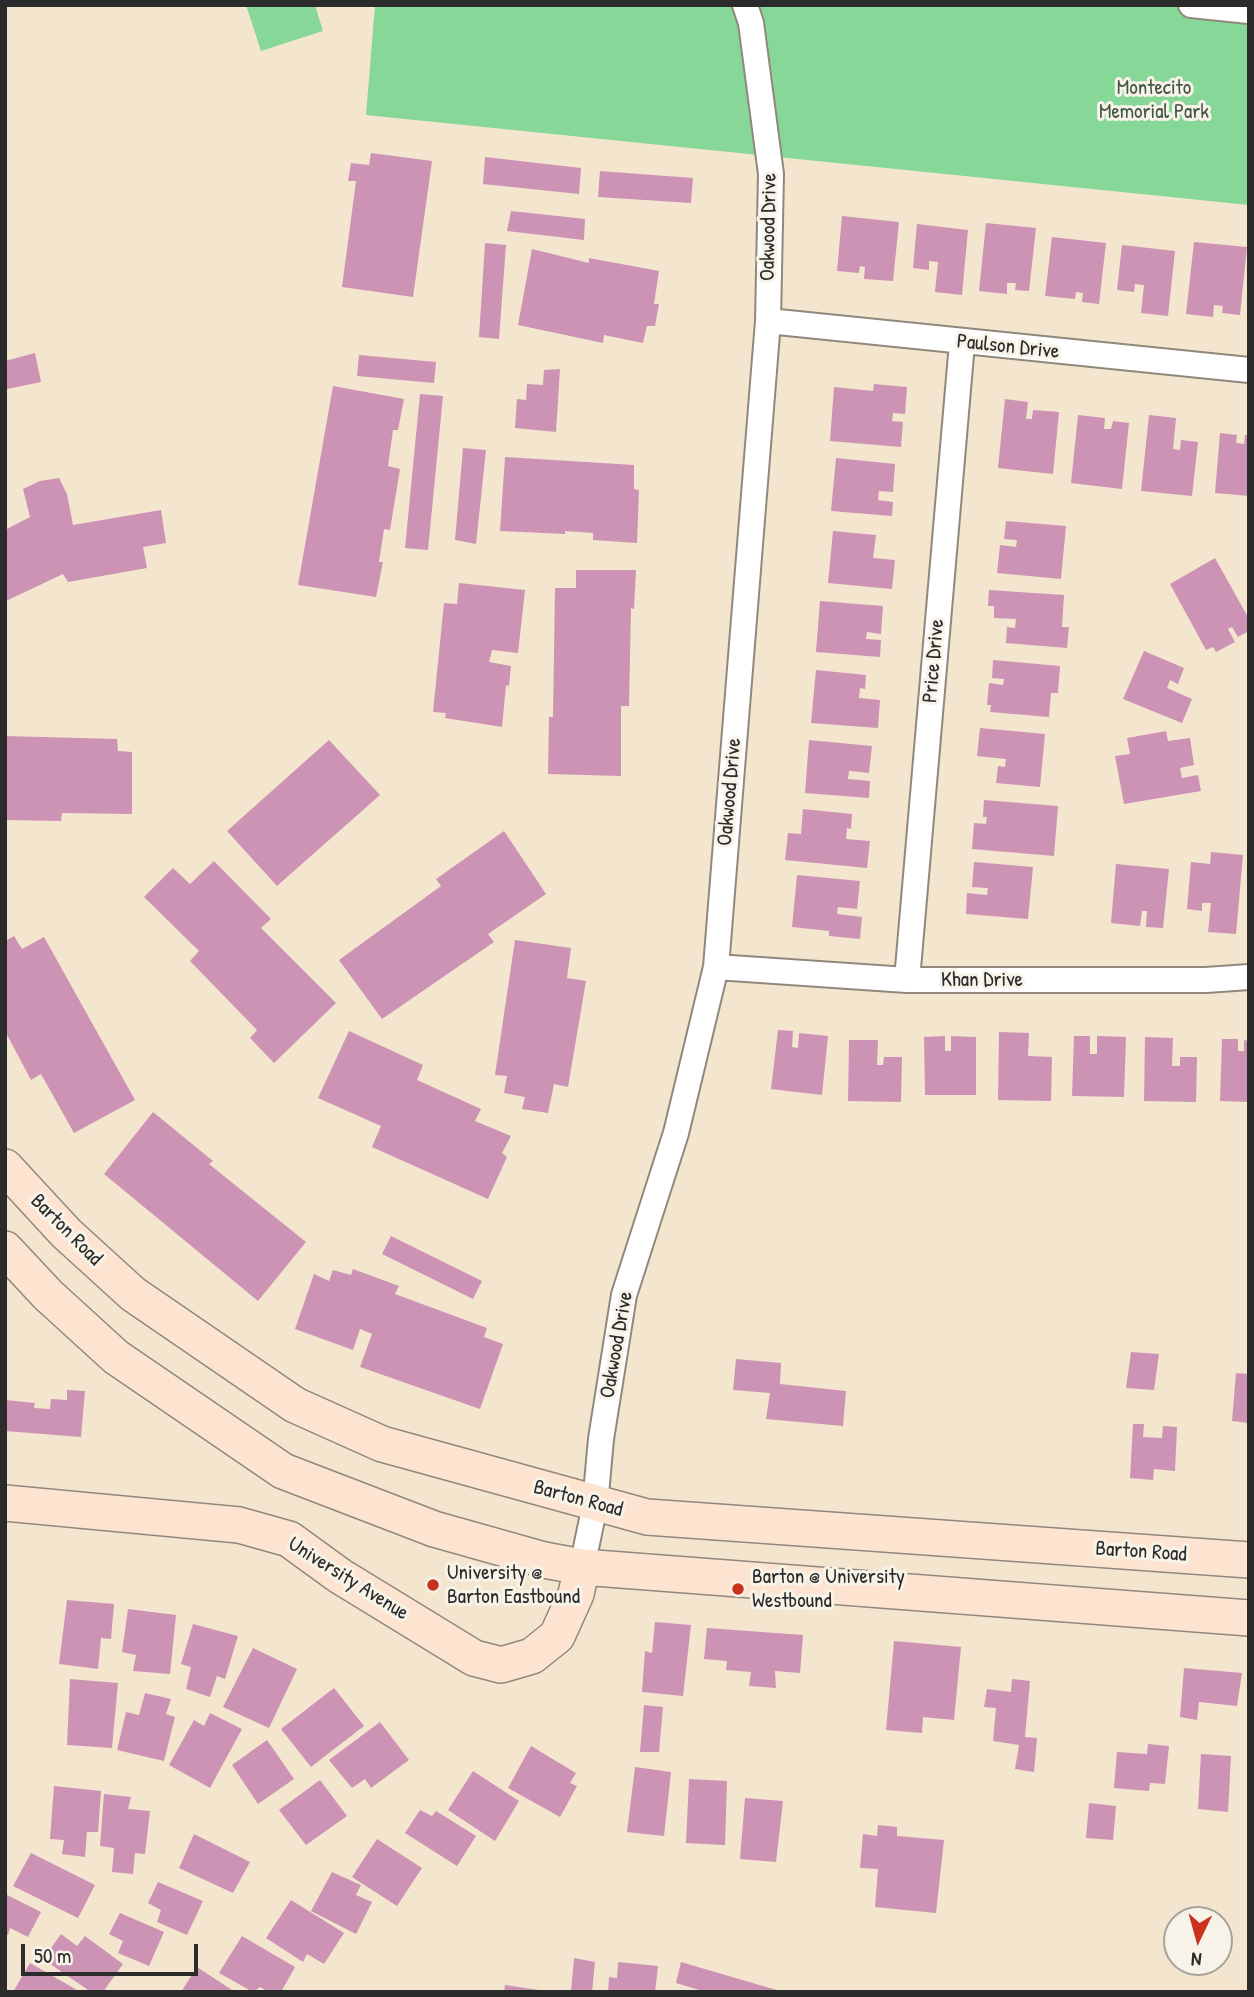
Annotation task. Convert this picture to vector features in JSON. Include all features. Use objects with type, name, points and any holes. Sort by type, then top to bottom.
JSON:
[{"type":"main road","name":"Barton Road","points":[[5,1167],[66,1233],[133,1294],[295,1405],[382,1444],[647,1517],[1249,1560]]},
{"type":"main road","points":[[5,1249],[48,1295],[116,1357],[283,1471],[434,1529],[544,1560],[582,1566],[1249,1618]]},
{"type":"main road","name":"University Avenue","points":[[5,1503],[239,1525],[289,1539],[340,1576],[474,1658],[501,1665],[531,1656],[556,1636],[576,1594],[582,1566]]},
{"type":"street","name":"Oakwood Drive","points":[[582,1566],[595,1504],[601,1439],[624,1295],[676,1133],[716,967],[768,321],[771,174],[751,23],[745,5]]},
{"type":"street","points":[[1191,5],[1249,11]]},
{"type":"street","name":"Paulson Drive","points":[[768,321],[961,343],[1249,370]]},
{"type":"street","name":"Price Drive","points":[[907,980],[961,343]]},
{"type":"street","name":"Khan Drive","points":[[716,967],[907,980],[1206,980],[1249,977]]},
{"type":"green space","points":[[246,5],[315,5],[323,31],[261,51]]},
{"type":"green space","name":"Montecito Memorial Park","points":[[375,5],[1249,5],[1249,205],[366,115]]},
{"type":"building","points":[[371,153],[432,161],[413,297],[342,287],[356,181],[348,181],[351,163],[369,165]]},
{"type":"building","points":[[485,157],[581,168],[579,194],[483,184]]},
{"type":"building","points":[[600,171],[693,178],[691,203],[598,197]]},
{"type":"building","points":[[511,211],[585,219],[584,240],[507,231]]},
{"type":"building","points":[[842,216],[899,222],[893,281],[864,279],[865,267],[860,266],[859,273],[837,271]]},
{"type":"building","points":[[986,223],[1036,228],[1029,291],[1015,290],[1016,283],[1007,283],[1007,294],[979,291]]},
{"type":"building","points":[[917,224],[968,230],[962,295],[935,292],[938,262],[929,261],[929,270],[913,268]]},
{"type":"building","points":[[1052,237],[1106,243],[1099,304],[1082,302],[1083,293],[1076,292],[1075,299],[1045,296]]},
{"type":"building","points":[[1194,242],[1247,247],[1240,315],[1222,313],[1223,306],[1214,305],[1213,317],[1186,314]]},
{"type":"building","points":[[485,243],[506,245],[499,339],[479,337]]},
{"type":"building","points":[[1122,245],[1175,251],[1168,316],[1141,313],[1144,285],[1135,284],[1134,292],[1117,290]]},
{"type":"building","points":[[532,249],[589,263],[589,258],[659,271],[654,304],[659,304],[655,326],[647,326],[643,343],[604,335],[603,343],[518,325]]},
{"type":"building","points":[[35,353],[41,382],[7,389],[5,361]]},
{"type":"building","points":[[359,355],[436,362],[434,383],[357,376]]},
{"type":"building","points":[[560,369],[556,432],[515,428],[517,399],[526,400],[527,384],[543,385],[544,370]]},
{"type":"building","points":[[874,384],[907,387],[905,414],[893,413],[892,421],[903,422],[901,447],[830,441],[834,387],[873,391]]},
{"type":"building","points":[[333,386],[404,399],[398,430],[393,430],[388,466],[400,469],[390,530],[384,529],[379,562],[383,562],[376,597],[298,585]]},
{"type":"building","points":[[420,394],[443,396],[428,550],[405,548]]},
{"type":"building","points":[[1005,399],[1028,402],[1026,419],[1032,419],[1033,410],[1059,412],[1053,474],[998,468]]},
{"type":"building","points":[[1078,415],[1105,418],[1104,429],[1111,429],[1113,421],[1129,423],[1122,489],[1071,483]]},
{"type":"building","points":[[1149,415],[1176,418],[1173,449],[1180,450],[1181,440],[1198,442],[1192,496],[1141,491]]},
{"type":"building","points":[[1220,433],[1237,435],[1236,443],[1244,444],[1245,435],[1249,435],[1249,496],[1215,493]]},
{"type":"building","points":[[463,448],[486,450],[476,544],[455,540]]},
{"type":"building","points":[[505,457],[634,465],[634,489],[639,490],[637,543],[593,540],[593,533],[500,531]]},
{"type":"building","points":[[836,458],[895,464],[893,492],[879,491],[878,500],[893,502],[892,516],[831,511]]},
{"type":"building","points":[[59,478],[67,494],[73,525],[161,510],[166,543],[143,547],[147,568],[68,582],[63,574],[6,601],[5,530],[30,517],[23,489],[40,481]]},
{"type":"building","points":[[1006,521],[1066,526],[1061,579],[997,573],[1000,545],[1016,547],[1017,540],[1004,539]]},
{"type":"building","points":[[833,531],[876,535],[873,558],[895,560],[892,589],[828,583]]},
{"type":"building","points":[[1215,558],[1249,619],[1249,631],[1238,637],[1232,627],[1228,629],[1235,642],[1216,652],[1213,647],[1206,650],[1170,584]]},
{"type":"building","points":[[576,570],[636,570],[634,609],[631,608],[629,706],[621,706],[621,776],[548,774],[549,717],[553,717],[555,588],[576,588]]},
{"type":"building","points":[[459,583],[525,590],[518,653],[492,650],[489,662],[511,666],[509,686],[506,685],[502,727],[445,718],[446,713],[433,712],[444,603],[457,604]]},
{"type":"building","points":[[989,590],[1064,595],[1062,627],[1069,627],[1067,648],[1006,643],[1007,627],[1015,628],[1016,619],[994,618],[994,606],[988,606]]},
{"type":"building","points":[[820,601],[883,606],[881,634],[867,632],[866,639],[881,640],[880,657],[816,652]]},
{"type":"building","points":[[1144,651],[1184,668],[1178,684],[1170,680],[1167,688],[1192,699],[1182,723],[1123,699]]},
{"type":"building","points":[[993,660],[1060,666],[1058,693],[1051,693],[1049,717],[990,712],[991,705],[987,705],[989,683],[1003,685],[1004,679],[992,678]]},
{"type":"building","points":[[816,670],[866,675],[865,689],[860,688],[859,698],[880,700],[878,728],[811,723]]},
{"type":"building","points":[[980,728],[1045,734],[1040,787],[996,783],[998,766],[1005,767],[1006,759],[977,756]]},
{"type":"building","points":[[1166,731],[1168,741],[1190,738],[1194,765],[1180,768],[1182,778],[1198,775],[1201,791],[1124,804],[1115,756],[1130,754],[1127,738]]},
{"type":"building","points":[[5,736],[117,739],[118,751],[132,752],[132,814],[62,813],[61,821],[5,820]]},
{"type":"building","points":[[329,740],[380,795],[277,886],[227,831]]},
{"type":"building","points":[[809,740],[872,746],[869,773],[849,771],[848,779],[870,781],[869,798],[805,793]]},
{"type":"building","points":[[984,800],[1058,806],[1054,856],[972,849],[974,823],[986,824],[987,817],[983,817]]},
{"type":"building","points":[[803,809],[852,814],[851,829],[847,828],[846,839],[870,841],[867,868],[785,860],[788,833],[801,834]]},
{"type":"building","points":[[504,831],[546,894],[488,934],[494,942],[382,1019],[339,960],[441,886],[436,879]]},
{"type":"building","points":[[1211,852],[1243,855],[1236,934],[1208,932],[1211,903],[1202,903],[1202,911],[1187,909],[1191,862],[1210,864]]},
{"type":"building","points":[[214,861],[271,919],[261,928],[336,1003],[274,1063],[250,1038],[257,1030],[190,961],[199,951],[144,897],[173,868],[190,884]]},
{"type":"building","points":[[974,862],[1033,867],[1028,919],[966,914],[967,893],[987,895],[988,888],[972,887]]},
{"type":"building","points":[[1116,864],[1169,869],[1163,928],[1146,927],[1147,911],[1142,911],[1140,926],[1111,923]]},
{"type":"building","points":[[797,875],[860,881],[857,909],[838,907],[837,914],[862,917],[860,939],[829,936],[829,931],[792,927]]},
{"type":"building","points":[[14,936],[22,949],[44,937],[135,1100],[74,1133],[41,1074],[31,1080],[5,1031],[5,941]]},
{"type":"building","points":[[515,940],[571,948],[567,978],[586,981],[568,1087],[554,1084],[548,1113],[522,1109],[525,1097],[504,1093],[507,1076],[495,1075]]},
{"type":"building","points":[[778,1030],[793,1031],[792,1047],[798,1048],[799,1033],[828,1036],[822,1095],[771,1089]]},
{"type":"building","points":[[349,1031],[423,1065],[417,1080],[481,1109],[475,1121],[511,1136],[502,1153],[507,1157],[488,1199],[372,1147],[381,1126],[318,1098]]},
{"type":"building","points":[[999,1032],[1029,1033],[1028,1056],[1052,1057],[1051,1101],[998,1100]]},
{"type":"building","points":[[945,1036],[945,1051],[951,1051],[951,1036],[976,1037],[976,1095],[925,1095],[924,1037]]},
{"type":"building","points":[[1074,1036],[1090,1036],[1090,1054],[1097,1054],[1097,1036],[1126,1037],[1124,1097],[1072,1096]]},
{"type":"building","points":[[1145,1037],[1173,1038],[1172,1066],[1180,1066],[1180,1057],[1197,1057],[1196,1102],[1144,1101]]},
{"type":"building","points":[[1222,1039],[1238,1039],[1238,1051],[1244,1051],[1244,1040],[1249,1041],[1249,1102],[1220,1101]]},
{"type":"building","points":[[849,1040],[878,1040],[877,1065],[883,1065],[884,1057],[902,1057],[901,1102],[848,1101]]},
{"type":"building","points":[[153,1112],[213,1161],[209,1164],[306,1242],[258,1301],[104,1174]]},
{"type":"building","points":[[391,1236],[482,1281],[473,1299],[382,1254]]},
{"type":"building","points":[[353,1269],[399,1286],[395,1294],[487,1328],[484,1337],[503,1344],[480,1409],[360,1367],[372,1334],[360,1329],[353,1350],[295,1329],[314,1274],[329,1281],[333,1270],[351,1275]]},
{"type":"building","points":[[1131,1352],[1159,1354],[1154,1390],[1126,1388]]},
{"type":"building","points":[[736,1359],[781,1363],[780,1384],[846,1391],[843,1426],[766,1419],[770,1393],[733,1390]]},
{"type":"building","points":[[1236,1373],[1249,1374],[1249,1423],[1232,1421]]},
{"type":"building","points":[[67,1390],[85,1391],[81,1437],[5,1431],[5,1400],[35,1403],[34,1408],[50,1409],[51,1399],[67,1400]]},
{"type":"building","points":[[1133,1424],[1144,1424],[1143,1437],[1162,1438],[1163,1426],[1177,1427],[1175,1471],[1154,1469],[1153,1480],[1130,1478]]},
{"type":"building","points":[[67,1600],[114,1604],[111,1639],[101,1638],[98,1669],[59,1664]]},
{"type":"building","points":[[128,1609],[176,1615],[170,1674],[133,1671],[136,1655],[122,1652]]},
{"type":"building","points":[[655,1622],[691,1625],[683,1696],[642,1692],[645,1651],[652,1653]]},
{"type":"building","points":[[193,1624],[238,1636],[225,1679],[217,1676],[210,1697],[186,1689],[191,1667],[181,1664]]},
{"type":"building","points":[[707,1628],[803,1635],[800,1673],[775,1671],[776,1688],[749,1686],[751,1672],[726,1670],[727,1661],[704,1659]]},
{"type":"building","points":[[894,1641],[961,1647],[954,1720],[923,1717],[922,1733],[886,1730]]},
{"type":"building","points":[[253,1648],[297,1669],[269,1728],[223,1707]]},
{"type":"building","points":[[1184,1668],[1242,1673],[1237,1706],[1199,1702],[1197,1720],[1180,1717]]},
{"type":"building","points":[[70,1679],[118,1683],[112,1748],[67,1745]]},
{"type":"building","points":[[1012,1679],[1030,1681],[1025,1737],[1037,1738],[1034,1772],[1015,1769],[1019,1745],[993,1741],[996,1708],[984,1707],[987,1689],[1011,1692]]},
{"type":"building","points":[[334,1688],[364,1726],[311,1767],[281,1729]]},
{"type":"building","points":[[145,1693],[171,1699],[166,1714],[175,1717],[164,1761],[117,1750],[126,1712],[139,1715]]},
{"type":"building","points":[[644,1705],[663,1707],[659,1752],[640,1752]]},
{"type":"building","points":[[210,1713],[242,1729],[210,1788],[169,1765],[194,1720],[204,1726]]},
{"type":"building","points":[[380,1722],[409,1760],[371,1788],[365,1779],[352,1788],[329,1760]]},
{"type":"building","points":[[267,1740],[294,1779],[258,1804],[232,1765]]},
{"type":"building","points":[[1148,1744],[1169,1746],[1165,1784],[1150,1783],[1149,1791],[1114,1788],[1117,1752],[1147,1754]]},
{"type":"building","points":[[531,1746],[576,1773],[570,1783],[577,1786],[560,1817],[508,1788]]},
{"type":"building","points":[[1201,1754],[1231,1756],[1228,1812],[1198,1809]]},
{"type":"building","points":[[635,1767],[671,1772],[664,1836],[627,1832]]},
{"type":"building","points":[[473,1771],[519,1801],[495,1841],[448,1810]]},
{"type":"building","points":[[689,1779],[727,1781],[725,1845],[686,1843]]},
{"type":"building","points":[[320,1780],[347,1816],[306,1845],[279,1810]]},
{"type":"building","points":[[54,1786],[101,1791],[98,1832],[87,1832],[85,1857],[62,1854],[64,1840],[50,1839]]},
{"type":"building","points":[[104,1794],[131,1797],[128,1809],[150,1811],[145,1854],[135,1853],[133,1874],[112,1872],[114,1848],[100,1846]]},
{"type":"building","points":[[745,1798],[783,1801],[776,1862],[740,1859]]},
{"type":"building","points":[[1089,1803],[1116,1806],[1113,1840],[1086,1838]]},
{"type":"building","points":[[420,1810],[432,1816],[436,1811],[476,1836],[457,1866],[405,1833]]},
{"type":"building","points":[[878,1825],[897,1827],[897,1836],[944,1840],[936,1913],[875,1907],[878,1869],[860,1868],[863,1834],[877,1836]]},
{"type":"building","points":[[194,1834],[250,1862],[233,1893],[179,1868]]},
{"type":"building","points":[[377,1839],[422,1868],[397,1906],[352,1877]]},
{"type":"building","points":[[31,1853],[95,1885],[78,1918],[13,1886]]},
{"type":"building","points":[[332,1872],[361,1885],[356,1895],[372,1902],[356,1934],[311,1911]]},
{"type":"building","points":[[158,1882],[203,1901],[187,1935],[157,1922],[161,1910],[148,1903]]},
{"type":"building","points":[[5,1894],[41,1912],[28,1937],[10,1928],[8,1935],[5,1934]]},
{"type":"building","points":[[291,1900],[344,1933],[324,1964],[307,1954],[303,1962],[266,1938]]},
{"type":"building","points":[[120,1913],[164,1932],[149,1966],[118,1953],[123,1941],[109,1934]]},
{"type":"building","points":[[61,1934],[77,1946],[85,1936],[123,1964],[103,1992],[91,1992],[43,1959]]},
{"type":"building","points":[[242,1936],[295,1967],[281,1992],[269,1992],[260,1987],[253,1992],[219,1973]]},
{"type":"building","points":[[574,1958],[595,1962],[592,1992],[571,1992]]},
{"type":"building","points":[[618,1962],[658,1966],[655,1992],[608,1992],[609,1977],[617,1978]]},
{"type":"building","points":[[681,1962],[780,1992],[706,1992],[676,1983]]},
{"type":"building","points":[[30,1963],[77,1990],[76,1992],[13,1992]]},
{"type":"building","points":[[197,1967],[235,1992],[181,1992]]},
{"type":"building","points":[[505,1985],[539,1990],[539,1992],[504,1992]]},
{"type":"place","name":"University @ Barton Eastbound","points":[[433,1585]]},
{"type":"place","name":"Barton @ University Westbound","points":[[738,1589]]}]
